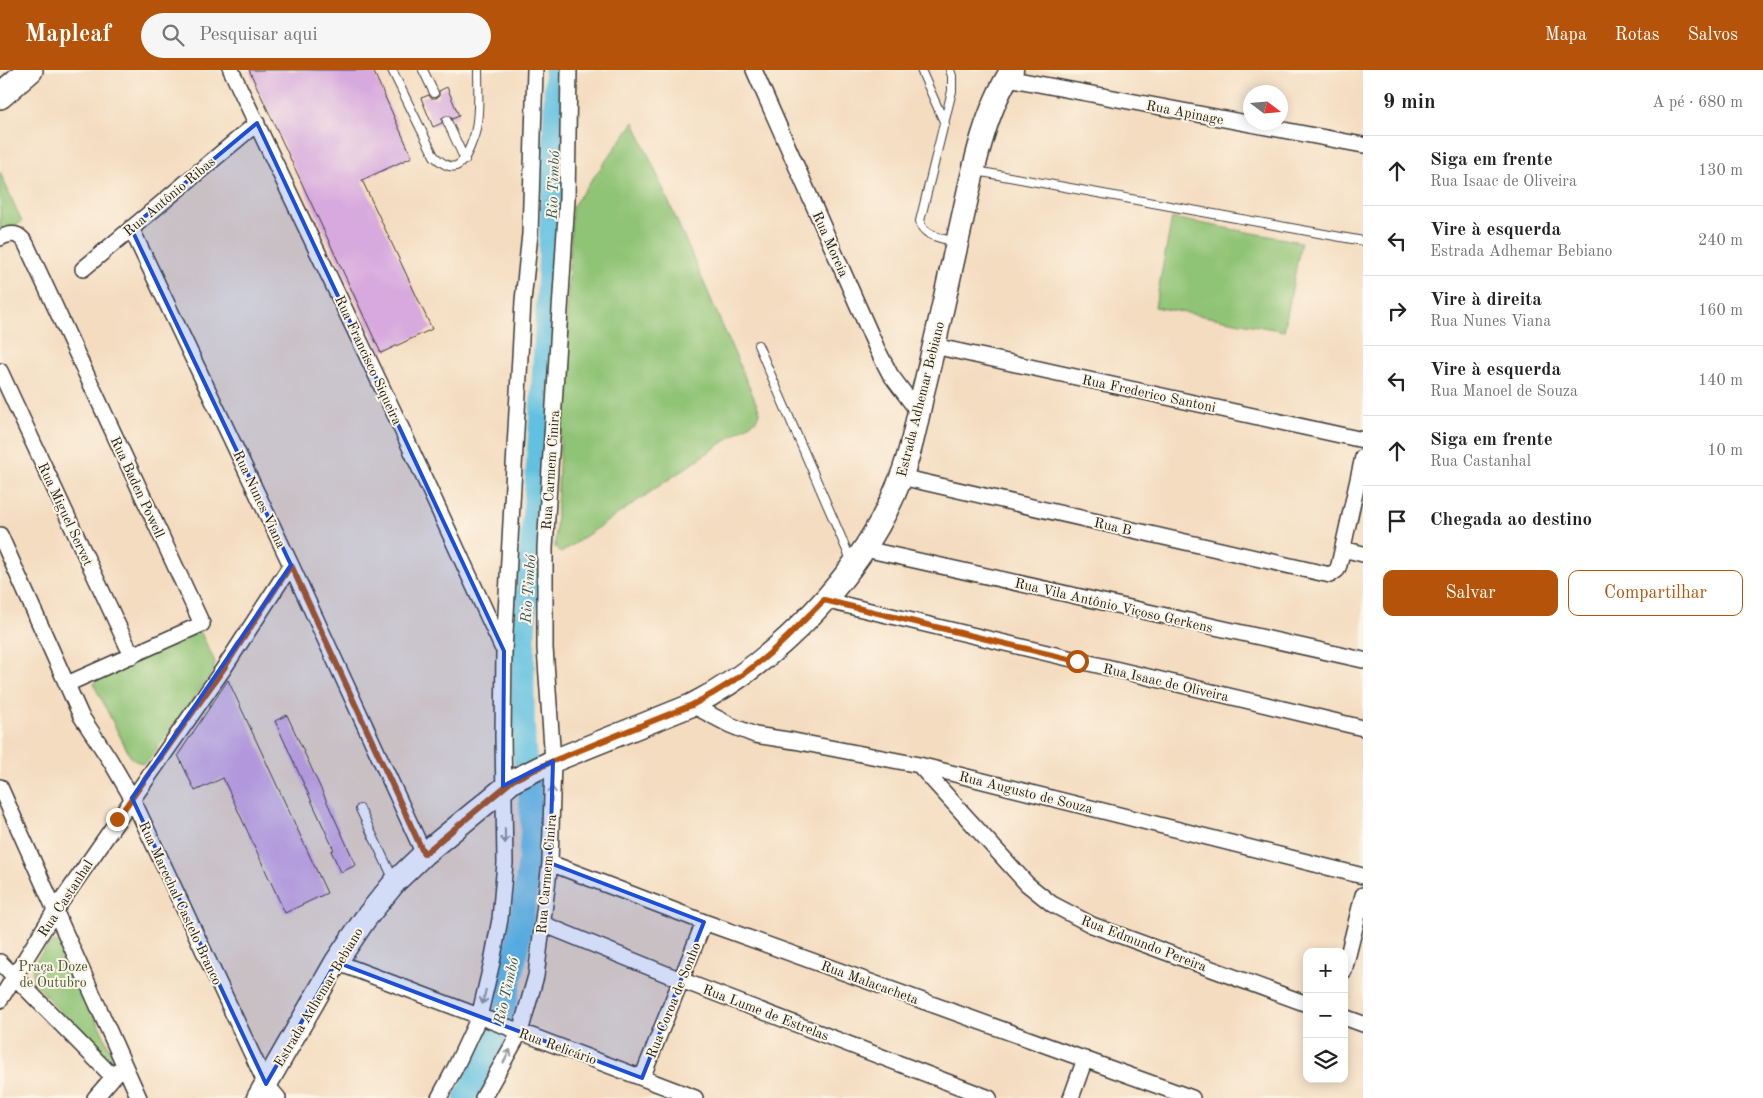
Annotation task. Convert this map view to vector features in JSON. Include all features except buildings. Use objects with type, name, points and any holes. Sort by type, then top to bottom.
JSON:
[{"type":"main road","points":[[0,96],[30,70]]},
{"type":"main road","name":"Estrada Adhemar Bebiano","points":[[267,1093],[336,962],[365,919],[395,882],[424,854],[508,784],[548,763],[692,705],[746,672],[764,658],[824,600],[859,557],[890,504],[901,478],[919,413],[973,171],[988,120],[1009,74]]},
{"type":"street","name":"Rua Francisco Siqueira","points":[[231,70],[397,419],[504,651]]},
{"type":"street","points":[[438,1098],[483,1018],[500,919],[505,863],[508,784],[504,651],[523,301],[530,234],[535,70]]},
{"type":"street","name":"Rua Carmem Cinira","points":[[483,1098],[516,1031],[536,976],[550,863],[545,548],[567,199],[569,70]]},
{"type":"street","name":"Rua Moreia","points":[[754,70],[877,349],[890,374],[919,413]]},
{"type":"street","name":"Rua Apinage","points":[[1009,74],[1363,145]]},
{"type":"street","name":"Rua Antônio Ribas","points":[[83,269],[256,123]]},
{"type":"street","name":"Rua Nunes Viana","points":[[131,228],[291,565],[424,854]]},
{"type":"street","name":"Rua Baden Powell","points":[[0,238],[6,235],[17,234],[22,237],[26,244],[202,624],[67,684]]},
{"type":"street","name":"Rua Frederico Santoni","points":[[934,346],[1363,440]]},
{"type":"street","name":"Rua Miguel Servet","points":[[0,372],[132,656]]},
{"type":"street","points":[[1363,457],[1343,550],[1363,554]]},
{"type":"street","name":"Rua B","points":[[901,478],[1324,575],[1330,575],[1337,570],[1343,550]]},
{"type":"street","name":"Rua Marechal Castelo Branco","points":[[0,535],[81,716],[132,798],[267,1093]]},
{"type":"street","name":"Rua Vila Antônio Viçoso Gerkens","points":[[859,557],[1363,660]]},
{"type":"street","name":"Rua Castanhal","points":[[0,1000],[16,977],[56,909],[224,668],[291,565]]},
{"type":"street","name":"Rua Isaac de Oliveira","points":[[824,600],[1363,728]]},
{"type":"street","name":"Rua Augusto de Souza","points":[[692,705],[730,725],[755,735],[919,765],[1363,876]]},
{"type":"street","name":"Rua Edmundo Pereira","points":[[919,765],[1027,884],[1052,904],[1092,926],[1303,1003]]},
{"type":"street","points":[[0,787],[139,1098]]},
{"type":"street","name":"Rua Malacacheta","points":[[550,863],[704,922],[1192,1098]]},
{"type":"street","points":[[1348,955],[1363,895]]},
{"type":"street","name":"Rua Coroa de Sonho","points":[[642,1078],[704,922]]},
{"type":"street","name":"Rua Lume de Estrelas","points":[[542,924],[681,980],[990,1098]]},
{"type":"street","points":[[0,962],[113,1076]]},
{"type":"street","name":"Rua Relicário","points":[[336,962],[695,1098]]},
{"type":"street","points":[[1348,1018],[1363,1024]]},
{"type":"street","points":[[1071,1098],[1085,1059]]},
{"type":"street","points":[[95,1098],[124,1064]]},
{"type":"lane","points":[[392,70],[434,156],[443,164],[451,167],[465,160],[475,133],[478,70]]},
{"type":"lane","points":[[423,70],[434,93]]},
{"type":"lane","points":[[922,70],[945,124]]},
{"type":"lane","points":[[950,70],[952,91],[922,212],[921,227],[923,231],[931,235],[957,242]]},
{"type":"lane","points":[[447,121],[465,160]]},
{"type":"lane","points":[[973,171],[1363,241]]},
{"type":"lane","points":[[758,345],[859,557]]},
{"type":"lane","points":[[360,808],[395,882]]},
{"type":"highlighted area","points":[[257,123],[504,651],[503,786],[553,761],[550,863],[704,922],[642,1078],[336,962],[266,1084],[132,798],[291,565],[131,228]]},
{"type":"green space","points":[[634,122],[760,412],[756,420],[561,553],[555,547],[572,207]]},
{"type":"green space","points":[[0,172],[22,222],[0,233]]},
{"type":"green space","points":[[1172,218],[1301,242],[1284,331],[1155,307]]},
{"type":"green space","points":[[200,631],[215,662],[213,672],[148,761],[142,764],[131,758],[94,685],[95,680]]},
{"type":"green space","name":"Praça Doze de Outubro","points":[[51,942],[60,943],[64,946],[114,1059],[111,1063],[106,1064],[33,981],[34,964],[39,955]]},
{"type":"waterway","name":"Rio Timbó","points":[[466,1098],[489,1052],[504,1006],[519,934],[531,854],[532,812],[523,734],[523,643],[536,493],[546,334],[556,70]]},
{"type":"route","points":[[117,819],[224,668],[291,565],[424,854],[513,780],[553,761],[692,705],[709,696],[770,654],[824,600],[1077,661]]}]
